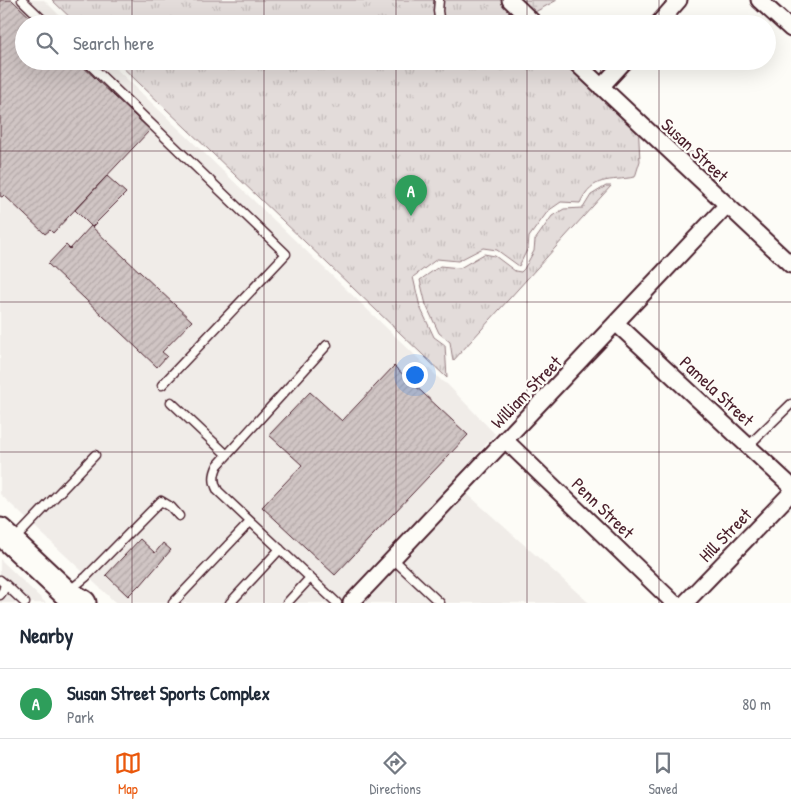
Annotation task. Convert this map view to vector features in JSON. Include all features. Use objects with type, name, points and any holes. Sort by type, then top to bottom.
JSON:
[{"type":"highway","points":[[5,539],[73,600]]},
{"type":"street","points":[[510,0],[525,15]]},
{"type":"street","points":[[666,15],[679,0]]},
{"type":"street","points":[[759,0],[776,15]]},
{"type":"street","points":[[776,15],[791,29]]},
{"type":"street","name":"Susan Street","points":[[583,70],[791,265]]},
{"type":"street","points":[[601,87],[617,70]]},
{"type":"street","name":"William Street","points":[[351,603],[617,324],[727,205]]},
{"type":"street","name":"Pamela Street","points":[[617,324],[791,486]]},
{"type":"street","name":"Penn Street","points":[[505,440],[674,603]]},
{"type":"street","name":"Hill Street","points":[[685,603],[791,493]]},
{"type":"lane","points":[[22,0],[38,15]]},
{"type":"lane","points":[[439,0],[439,15]]},
{"type":"lane","points":[[95,70],[286,254],[162,385]]},
{"type":"lane","points":[[327,345],[227,455],[215,471],[214,484],[218,492],[337,603]]},
{"type":"lane","points":[[171,402],[227,455]]},
{"type":"lane","points":[[748,446],[791,404]]},
{"type":"lane","points":[[5,539],[95,455]]},
{"type":"lane","points":[[73,600],[86,577],[161,501],[171,507],[179,516]]},
{"type":"lane","points":[[173,603],[250,522]]},
{"type":"lane","points":[[230,603],[280,549]]},
{"type":"lane","points":[[392,558],[440,603]]},
{"type":"lane","points":[[287,603],[310,578]]},
{"type":"lane","points":[[0,595],[3,591],[2,582]]},
{"type":"lane","points":[[2,582],[25,603]]},
{"type":"shaded area","points":[[0,0],[44,0],[59,15],[15,15],[15,70],[117,70],[447,384],[495,434],[453,481],[589,603],[116,603],[0,494]]},
{"type":"shaded area","points":[[0,559],[46,603],[0,603]]},
{"type":"green space","points":[[52,0],[510,0],[526,15],[68,15]]},
{"type":"green space","points":[[523,0],[557,0],[535,12]]},
{"type":"green space","points":[[125,70],[583,70],[638,122],[640,161],[635,177],[603,181],[590,188],[580,203],[561,202],[548,211],[529,237],[528,248],[519,266],[497,250],[483,248],[458,261],[437,259],[413,277],[420,307],[434,337],[445,345],[447,378]]},
{"type":"green space","points":[[606,186],[611,186],[453,361],[450,342],[439,333],[426,305],[420,280],[440,266],[460,268],[484,254],[495,256],[515,271],[521,272],[534,251],[535,240],[552,216],[564,209],[583,208],[591,195]]},
{"type":"building","points":[[0,0],[12,0],[28,15],[15,15],[15,70],[87,70],[150,130],[53,233],[50,230],[45,234],[4,195],[0,196]]},
{"type":"building","points":[[107,176],[126,193],[92,227],[75,210]]},
{"type":"building","points":[[91,226],[192,321],[162,352],[167,356],[157,367],[48,264],[66,245],[70,249]]},
{"type":"building","points":[[394,366],[468,435],[335,575],[262,507],[302,465],[269,435],[310,392],[342,421]]},
{"type":"building","points":[[140,539],[155,553],[163,543],[171,550],[140,586],[128,596],[106,575]]},
{"type":"place","name":"Susan Street Sports Complex","points":[[411,216]]}]
